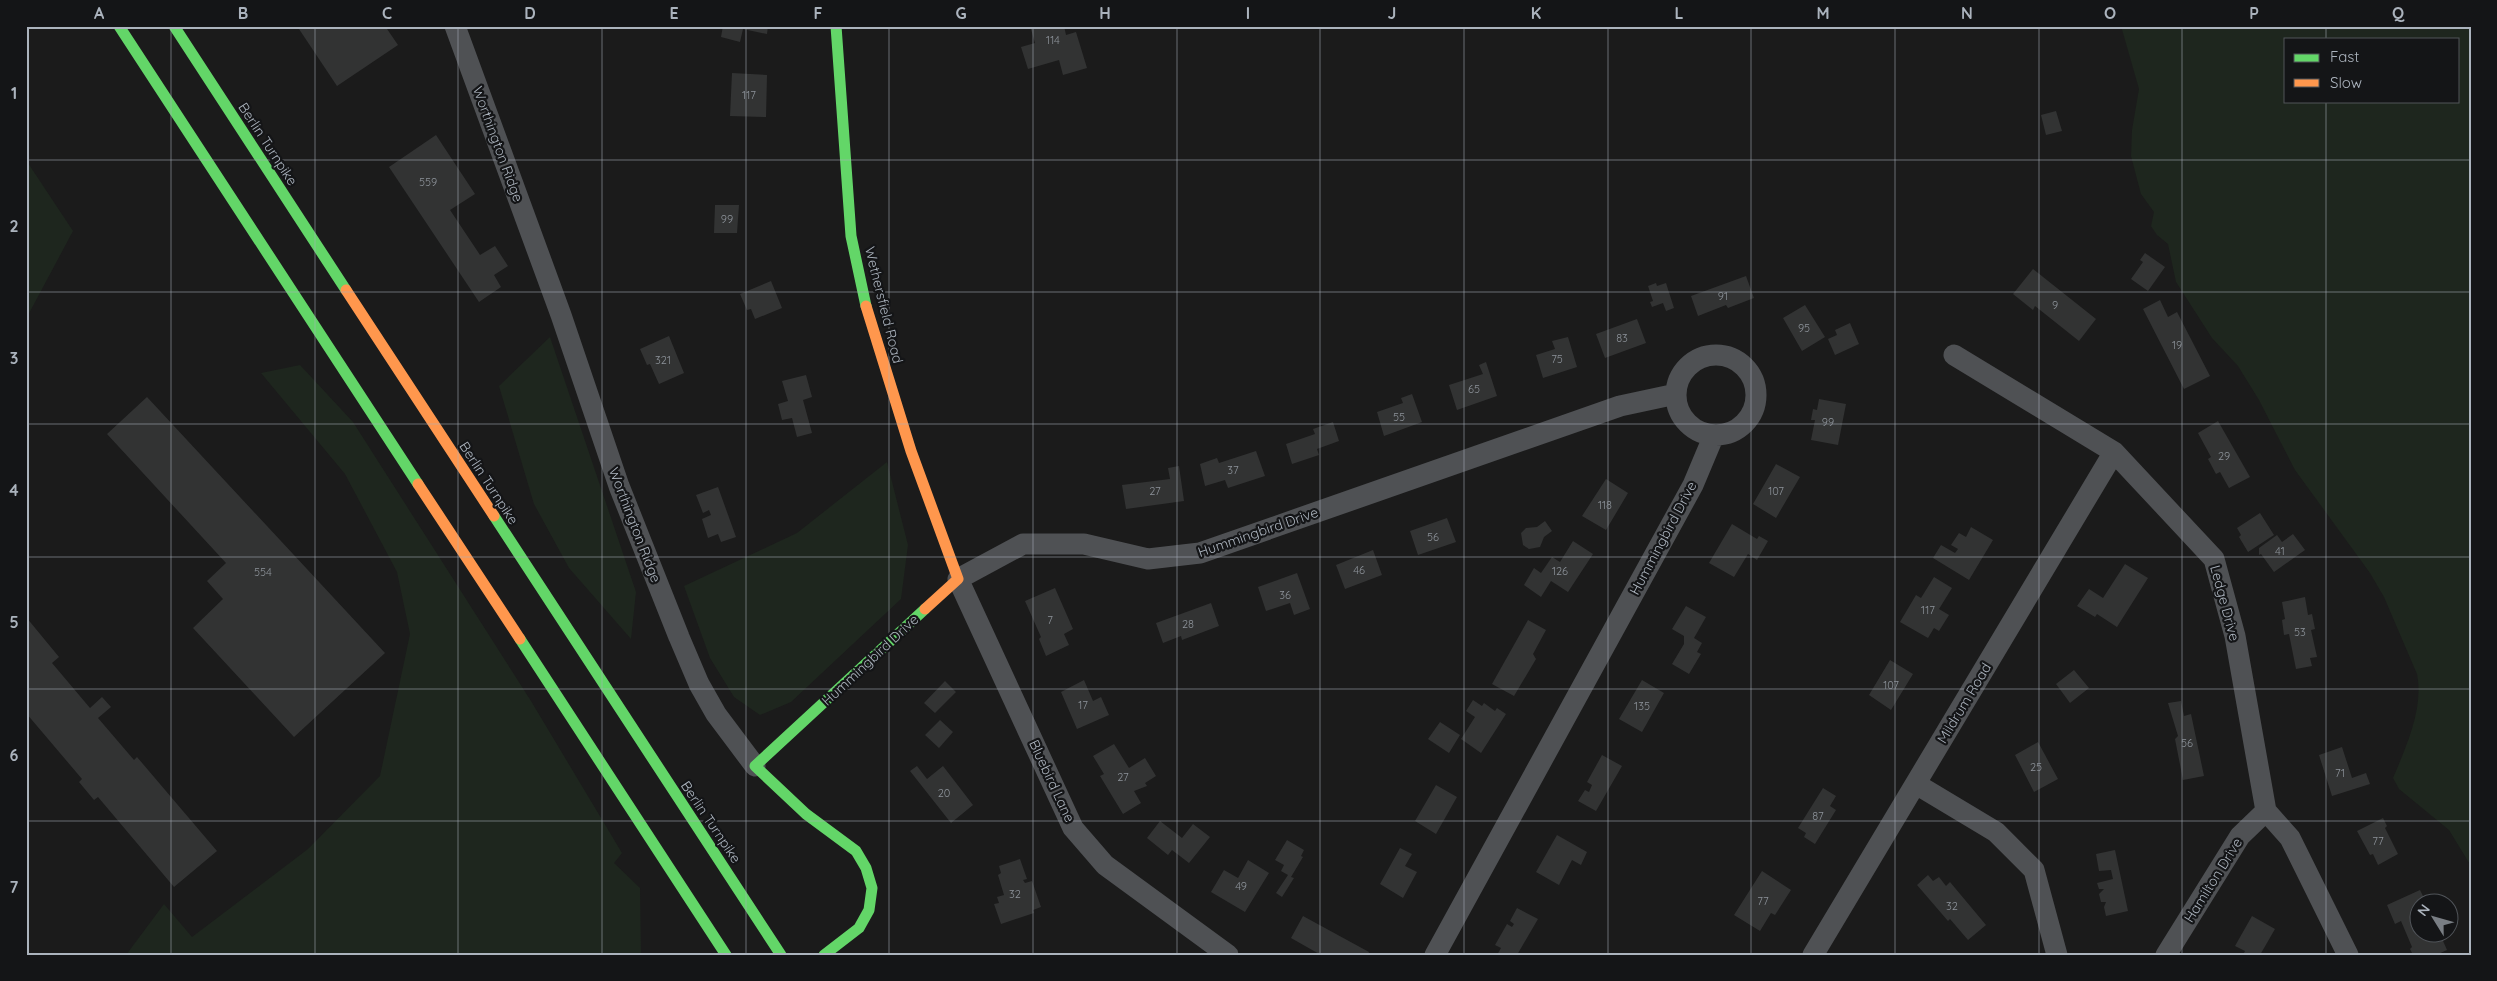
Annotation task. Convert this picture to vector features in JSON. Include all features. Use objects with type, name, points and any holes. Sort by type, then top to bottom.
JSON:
[{"type":"main road","points":[[119,26],[726,955]]},
{"type":"main road","name":"Berlin Turnpike","points":[[174,26],[781,955]]},
{"type":"main road","name":"Wethersfield Road","points":[[836,26],[851,236],[869,318],[910,451],[958,579]]},
{"type":"main road","name":"Hummingbird Drive","points":[[755,766],[958,579]]},
{"type":"main road","name":"Worthington Ridge","points":[[755,766],[806,814],[856,852],[866,868],[872,888],[869,910],[859,928],[824,955]]},
{"type":"street","name":"Worthington Ridge","points":[[455,26],[561,315],[619,486],[679,637],[716,714],[755,766]]},
{"type":"street","name":"Ledge Drive","points":[[1954,355],[2114,452],[2214,559],[2235,636],[2266,811]]},
{"type":"street","points":[[1717,356],[1729,358],[1746,368],[1756,388],[1753,411],[1748,419],[1736,430],[1714,435],[1699,432],[1686,422],[1678,407],[1676,394],[1683,373],[1692,364],[1704,358],[1717,356]]},
{"type":"street","name":"Hummingbird Drive","points":[[958,579],[1023,544],[1084,544],[1148,559],[1200,553],[1620,406],[1676,394]]},
{"type":"street","name":"Hummingbird Drive","points":[[1435,955],[1693,485],[1714,435]]},
{"type":"street","name":"Mildrum Road","points":[[1813,955],[2114,452]]},
{"type":"street","name":"Bluebird Lane","points":[[958,579],[1074,828],[1105,865],[1228,955]]},
{"type":"street","points":[[1916,784],[1996,832],[2034,870],[2057,955]]},
{"type":"street","points":[[2266,811],[2290,838],[2348,955]]},
{"type":"street","name":"Hamilton Drive","points":[[2166,955],[2240,836],[2266,811]]},
{"type":"shaded area","points":[[2121,26],[2471,26],[2471,866],[2449,830],[2399,789],[2393,778],[2416,714],[2419,687],[2417,674],[2384,597],[2370,573],[2295,470],[2259,400],[2238,366],[2212,338],[2176,282],[2168,244],[2157,235],[2151,226],[2154,212],[2141,194],[2131,156],[2132,130],[2139,89]]},
{"type":"shaded area","points":[[26,160],[73,231],[26,319]]},
{"type":"shaded area","points":[[550,337],[636,592],[631,639],[569,568],[534,504],[499,386]]},
{"type":"shaded area","points":[[300,365],[353,422],[531,701],[622,853],[614,863],[640,888],[641,955],[126,955],[164,904],[192,937],[308,849],[380,776],[410,634],[397,572],[345,474],[261,373]]},
{"type":"shaded area","points":[[887,462],[908,545],[901,599],[791,702],[760,715],[734,697],[710,658],[684,586],[797,533]]},
{"type":"building","points":[[297,26],[385,26],[398,45],[337,86]]},
{"type":"building","points":[[723,26],[768,26],[767,34],[743,29],[740,42],[721,37]]},
{"type":"building","points":[[1030,26],[1064,26],[1066,35],[1076,32],[1087,68],[1063,75],[1059,60],[1028,69],[1021,47],[1035,43]]},
{"type":"building","points":[[732,73],[767,75],[766,117],[730,116]]},
{"type":"building","points":[[2056,111],[2062,131],[2046,135],[2041,115]]},
{"type":"building","points":[[436,135],[475,194],[450,210],[480,255],[495,246],[508,266],[494,275],[501,287],[479,302],[389,167]]},
{"type":"building","points":[[715,205],[739,205],[737,233],[714,233]]},
{"type":"building","points":[[2145,253],[2165,267],[2148,291],[2131,279],[2143,262],[2140,260]]},
{"type":"building","points":[[2033,269],[2096,319],[2079,341],[2035,306],[2033,310],[2013,294]]},
{"type":"building","points":[[1746,276],[1754,298],[1728,308],[1726,305],[1698,316],[1691,296]]},
{"type":"building","points":[[771,281],[782,308],[755,319],[751,309],[747,310],[740,294]]},
{"type":"building","points":[[1656,283],[1657,286],[1666,283],[1674,308],[1666,311],[1663,303],[1652,307],[1650,302],[1653,301],[1648,286]]},
{"type":"building","points":[[2160,300],[2168,317],[2177,312],[2210,376],[2184,389],[2143,309]]},
{"type":"building","points":[[1805,305],[1825,337],[1802,351],[1783,318]]},
{"type":"building","points":[[1637,319],[1646,343],[1605,358],[1596,334]]},
{"type":"building","points":[[1850,323],[1859,344],[1835,355],[1828,339],[1837,335],[1835,330]]},
{"type":"building","points":[[669,336],[684,373],[659,384],[650,364],[647,365],[640,349]]},
{"type":"building","points":[[1568,337],[1577,367],[1543,378],[1536,355],[1555,349],[1552,341]]},
{"type":"building","points":[[1486,362],[1497,396],[1457,410],[1449,385],[1483,374],[1479,365]]},
{"type":"building","points":[[806,375],[812,397],[803,400],[812,433],[797,437],[792,418],[782,420],[778,404],[788,401],[782,381]]},
{"type":"building","points":[[1412,394],[1422,422],[1384,436],[1377,412],[1403,403],[1401,398]]},
{"type":"building","points":[[147,397],[385,653],[294,737],[193,628],[223,599],[207,581],[226,563],[107,434]]},
{"type":"building","points":[[1819,399],[1846,404],[1838,445],[1811,440],[1815,420],[1811,420],[1813,409],[1817,410]]},
{"type":"building","points":[[2218,421],[2250,477],[2229,488],[2220,472],[2216,474],[2208,459],[2211,457],[2198,433]]},
{"type":"building","points":[[1333,422],[1339,441],[1317,449],[1319,455],[1292,464],[1286,444],[1315,434],[1313,429]]},
{"type":"building","points":[[1256,451],[1265,476],[1228,488],[1225,480],[1205,486],[1200,464],[1217,458],[1219,463]]},
{"type":"building","points":[[1776,464],[1800,477],[1776,518],[1753,504]]},
{"type":"building","points":[[1179,466],[1184,501],[1126,509],[1122,485],[1170,479],[1168,468]]},
{"type":"building","points":[[1606,479],[1628,493],[1606,530],[1582,516]]},
{"type":"building","points":[[718,487],[736,537],[721,542],[718,534],[708,538],[702,519],[711,515],[709,510],[703,513],[696,495]]},
{"type":"building","points":[[2260,513],[2274,535],[2248,552],[2239,537],[2241,535],[2237,528]]},
{"type":"building","points":[[1447,518],[1456,542],[1418,555],[1410,531]]},
{"type":"building","points":[[1545,521],[1552,531],[1544,537],[1540,547],[1529,549],[1523,545],[1521,533],[1526,528],[1537,527]]},
{"type":"building","points":[[1732,524],[1757,539],[1759,536],[1768,541],[1757,560],[1748,554],[1734,577],[1709,563]]},
{"type":"building","points":[[1971,527],[1993,540],[1969,580],[1933,558],[1941,545],[1955,553],[1958,549],[1951,545],[1959,533],[1966,537]]},
{"type":"building","points":[[2293,534],[2305,550],[2274,572],[2261,554],[2259,555],[2259,548],[2277,535],[2282,542]]},
{"type":"building","points":[[1573,541],[1593,554],[1568,592],[1551,581],[1541,597],[1524,585],[1534,568],[1541,573],[1552,557],[1560,562]]},
{"type":"building","points":[[1373,550],[1382,575],[1345,589],[1336,565]]},
{"type":"building","points":[[2125,564],[2148,578],[2117,627],[2097,614],[2095,617],[2077,606],[2089,589],[2103,598]]},
{"type":"building","points":[[1297,573],[1310,609],[1294,615],[1290,603],[1266,611],[1258,587]]},
{"type":"building","points":[[1934,577],[1952,588],[1939,609],[1949,615],[1939,631],[1934,628],[1928,638],[1900,622],[1916,595],[1921,598]]},
{"type":"building","points":[[1055,588],[1073,629],[1064,634],[1069,645],[1046,656],[1039,639],[1041,637],[1025,601]]},
{"type":"building","points":[[2305,597],[2308,615],[2312,614],[2315,629],[2311,630],[2317,657],[2310,658],[2312,666],[2296,669],[2289,634],[2284,635],[2282,620],[2285,619],[2282,602]]},
{"type":"building","points":[[1211,603],[1219,626],[1182,640],[1181,636],[1163,643],[1156,623]]},
{"type":"building","points":[[1686,606],[1706,617],[1694,638],[1702,643],[1697,652],[1701,654],[1689,674],[1672,664],[1684,644],[1684,636],[1672,629]]},
{"type":"building","points":[[26,617],[59,657],[52,663],[90,708],[102,697],[111,707],[98,718],[134,760],[137,757],[217,851],[174,887],[98,797],[94,800],[79,782],[82,779],[26,713]]},
{"type":"building","points":[[1528,620],[1546,630],[1533,654],[1536,659],[1514,696],[1492,684]]},
{"type":"building","points":[[1890,660],[1913,674],[1891,710],[1869,695]]},
{"type":"building","points":[[2074,670],[2089,688],[2070,703],[2056,684]]},
{"type":"building","points":[[1084,680],[1093,701],[1101,697],[1109,715],[1077,729],[1061,692]]},
{"type":"building","points":[[1642,680],[1664,693],[1642,732],[1619,719]]},
{"type":"building","points":[[945,681],[956,692],[935,713],[924,703]]},
{"type":"building","points":[[1473,700],[1482,706],[1484,703],[1495,711],[1497,708],[1506,714],[1481,753],[1461,739],[1475,717],[1466,711]]},
{"type":"building","points":[[2181,701],[2184,716],[2191,714],[2204,776],[2183,780],[2175,739],[2178,736],[2168,703]]},
{"type":"building","points":[[940,720],[953,732],[939,748],[925,735]]},
{"type":"building","points":[[1440,722],[1460,735],[1449,753],[1428,739]]},
{"type":"building","points":[[2038,742],[2058,779],[2034,792],[2015,755]]},
{"type":"building","points":[[1114,744],[1129,768],[1145,758],[1156,776],[1145,783],[1147,786],[1134,791],[1141,803],[1123,814],[1100,776],[1104,774],[1093,756]]},
{"type":"building","points":[[2342,747],[2352,778],[2366,773],[2370,784],[2332,796],[2319,755]]},
{"type":"building","points":[[1602,755],[1622,766],[1596,811],[1578,801],[1585,790],[1589,792],[1592,785],[1587,782]]},
{"type":"building","points":[[917,766],[927,779],[943,766],[973,805],[951,823],[910,771]]},
{"type":"building","points":[[1436,785],[1457,797],[1436,834],[1415,821]]},
{"type":"building","points":[[1823,788],[1836,796],[1830,806],[1836,810],[1815,844],[1804,837],[1806,833],[1798,828]]},
{"type":"building","points":[[2383,818],[2387,826],[2385,828],[2398,854],[2378,865],[2373,854],[2370,855],[2357,831]]},
{"type":"building","points":[[1160,821],[1182,838],[1193,824],[1210,837],[1189,863],[1172,850],[1168,855],[1147,838]]},
{"type":"building","points":[[1557,835],[1587,852],[1581,865],[1572,860],[1559,885],[1536,872]]},
{"type":"building","points":[[1287,840],[1304,850],[1301,856],[1303,857],[1291,877],[1294,878],[1282,897],[1276,893],[1288,875],[1281,871],[1284,865],[1275,860]]},
{"type":"building","points":[[1400,848],[1412,854],[1405,866],[1417,872],[1403,898],[1380,884]]},
{"type":"building","points":[[2115,850],[2128,911],[2106,916],[2104,907],[2106,902],[2101,902],[2099,894],[2104,889],[2099,889],[2097,883],[2113,879],[2111,870],[2099,871],[2096,854]]},
{"type":"building","points":[[1020,859],[1027,879],[1023,880],[1025,883],[1032,881],[1041,907],[1033,910],[1034,913],[1001,924],[994,904],[999,903],[997,897],[1004,895],[998,875],[1001,873],[999,866]]},
{"type":"building","points":[[1248,860],[1269,873],[1245,912],[1211,892],[1224,870],[1238,878]]},
{"type":"building","points":[[1762,871],[1791,890],[1775,915],[1771,913],[1760,931],[1734,915]]},
{"type":"building","points":[[1928,875],[1933,881],[1939,877],[1946,886],[1950,882],[1986,925],[1968,940],[1950,919],[1948,921],[1917,885]]},
{"type":"building","points":[[2420,890],[2422,894],[2411,894]]},
{"type":"building","points":[[2410,895],[2410,942],[2401,921],[2395,924],[2387,905]]},
{"type":"building","points":[[1517,908],[1538,919],[1517,955],[1497,955],[1501,948],[1495,945],[1507,924],[1512,927],[1514,924],[1510,921]]},
{"type":"building","points":[[1303,916],[1369,952],[1368,955],[1321,955],[1291,938]]},
{"type":"building","points":[[2252,916],[2275,929],[2260,955],[2243,955],[2245,951],[2235,946]]},
{"type":"building","points":[[2411,944],[2444,944],[2447,950],[2436,955],[2413,955],[2410,949],[2412,947]]},
{"type":"traffic: fast","points":[[119,26],[418,484]]},
{"type":"traffic: fast","points":[[174,26],[346,290]]},
{"type":"traffic: fast","points":[[836,26],[851,236],[866,306]]},
{"type":"traffic: fast","points":[[494,516],[781,955]]},
{"type":"traffic: fast","points":[[824,955],[859,928],[869,910],[872,888],[866,868],[856,851],[806,814],[755,766],[925,609]]},
{"type":"traffic: fast","points":[[520,639],[726,955]]},
{"type":"traffic: slow","points":[[346,290],[494,516]]},
{"type":"traffic: slow","points":[[866,306],[911,451],[958,579],[925,609]]},
{"type":"traffic: slow","points":[[418,484],[520,639]]}]
